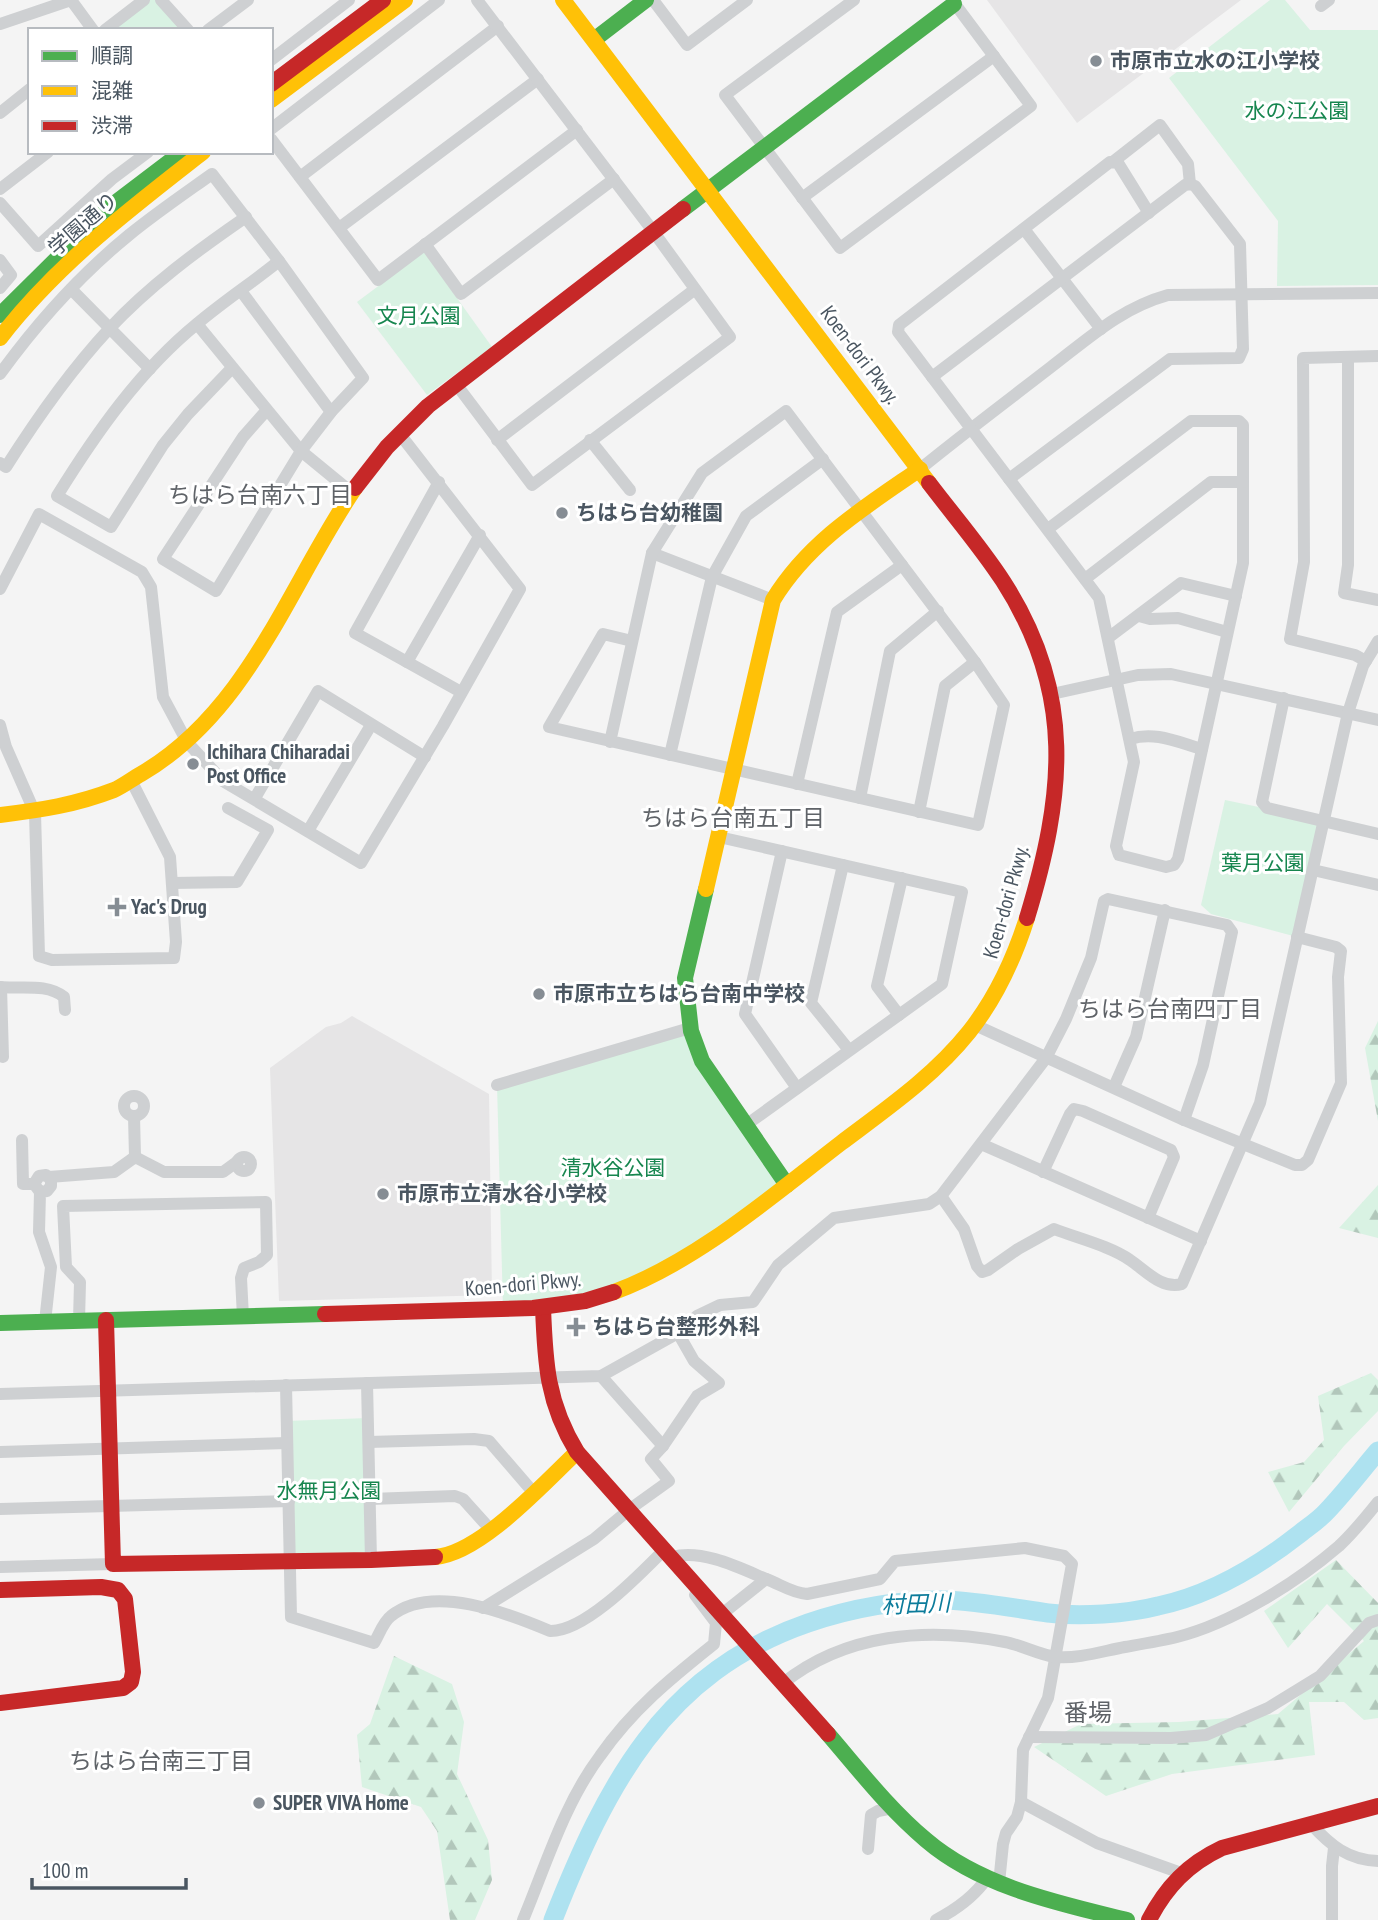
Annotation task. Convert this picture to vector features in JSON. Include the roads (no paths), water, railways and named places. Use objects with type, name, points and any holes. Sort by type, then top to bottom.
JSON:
[{"type":"street","points":[[0,24],[71,0],[92,28]]},
{"type":"street","points":[[109,28],[144,0]]},
{"type":"street","points":[[161,0],[186,28]]},
{"type":"street","points":[[211,28],[248,0]]},
{"type":"street","points":[[273,58],[349,0]]},
{"type":"street","points":[[273,82],[383,0]]},
{"type":"street","points":[[273,99],[405,0]]},
{"type":"street","points":[[273,127],[439,0]]},
{"type":"street","points":[[456,384],[531,485],[730,337],[477,0]]},
{"type":"street","name":"Koen-dori Pkwy.","points":[[0,1323],[543,1307],[600,1298],[631,1286],[701,1246],[787,1185],[925,1078],[943,1062],[975,1025],[994,998],[1018,949],[1053,811],[1057,780],[1052,694],[1038,646],[1014,597],[920,469],[563,0]]},
{"type":"street","points":[[595,39],[646,0]]},
{"type":"street","points":[[653,0],[687,45],[747,0]]},
{"type":"street","points":[[0,815],[35,813],[98,796],[153,770],[187,741],[225,701],[273,627],[351,492],[399,433],[456,384],[653,231],[764,147],[953,2],[1031,106],[840,248],[764,147],[724,96],[854,0]]},
{"type":"street","points":[[300,177],[498,26]]},
{"type":"street","points":[[802,198],[994,56]]},
{"type":"street","points":[[339,228],[538,79]]},
{"type":"street","points":[[2,107],[28,90]]},
{"type":"street","points":[[1048,529],[1191,421],[1239,421],[1243,425],[1243,563],[1178,859],[1174,865],[1166,867],[1119,855],[1116,851],[1135,762],[1099,598],[898,332],[899,325],[1160,125],[1188,164],[1190,184]]},
{"type":"street","points":[[273,142],[377,280],[577,130]]},
{"type":"street","points":[[0,189],[45,154]]},
{"type":"street","points":[[0,203],[38,246],[145,154]]},
{"type":"street","name":"学園通り","points":[[0,315],[35,277],[107,209],[179,154]]},
{"type":"street","name":"学園通り","points":[[0,338],[29,303],[79,252],[201,154]]},
{"type":"street","points":[[1114,161],[1118,163],[1149,213]]},
{"type":"street","points":[[0,374],[48,313],[127,236],[212,174],[363,378],[331,412],[301,451],[216,592],[163,559],[243,437],[267,411]]},
{"type":"street","points":[[425,244],[461,294],[614,179]]},
{"type":"street","points":[[932,377],[1190,184]]},
{"type":"street","points":[[1009,479],[1170,359],[1238,358],[1243,349],[1240,244],[1195,186],[1190,184]]},
{"type":"street","points":[[0,463],[6,467],[62,386],[110,328],[179,266],[246,217]]},
{"type":"street","points":[[1024,229],[1101,329]]},
{"type":"street","points":[[0,260],[11,275],[0,288]]},
{"type":"street","points":[[232,368],[188,414],[163,446],[111,527],[57,496],[98,433],[150,369],[197,324],[279,261]]},
{"type":"street","points":[[71,289],[150,369]]},
{"type":"street","points":[[497,440],[695,290]]},
{"type":"street","points":[[241,291],[331,412]]},
{"type":"street","points":[[787,1185],[702,1061],[690,1028],[685,978],[773,600],[781,584],[805,555],[1132,307],[1168,295],[1378,293]]},
{"type":"street","points":[[197,324],[301,451],[351,492]]},
{"type":"street","points":[[1366,661],[1355,655],[1290,639],[1304,562],[1303,358],[1378,356]]},
{"type":"street","points":[[1348,357],[1348,565],[1344,593],[1378,600]]},
{"type":"street","points":[[610,742],[652,553],[702,473],[786,411],[938,611],[1004,705],[978,825],[610,742],[549,727],[603,634],[632,641]]},
{"type":"street","points":[[0,589],[39,514],[142,572],[152,587],[163,697],[187,741],[223,781],[361,863],[425,757],[520,589],[399,433]]},
{"type":"street","points":[[590,440],[630,490]]},
{"type":"street","points":[[670,755],[712,578],[746,516],[823,459]]},
{"type":"street","points":[[439,482],[355,633],[461,692]]},
{"type":"street","points":[[1085,579],[1211,482],[1243,482]]},
{"type":"street","points":[[407,662],[480,535]]},
{"type":"street","points":[[652,553],[773,600]]},
{"type":"street","points":[[797,784],[837,612],[902,565]]},
{"type":"street","points":[[1108,638],[1181,583],[1236,596]]},
{"type":"street","points":[[860,798],[890,651],[938,611]]},
{"type":"street","points":[[1139,616],[1150,619],[1178,618],[1227,632]]},
{"type":"street","points":[[941,1196],[964,1229],[977,1266],[982,1272],[1054,1229],[1127,1257],[1160,1282],[1176,1286],[1182,1284],[1260,1103],[1348,713],[1366,661],[1378,642]]},
{"type":"street","points":[[919,812],[945,687],[975,662]]},
{"type":"street","points":[[1052,694],[1138,675],[1171,674],[1378,720]]},
{"type":"street","points":[[255,799],[318,691],[425,757]]},
{"type":"street","points":[[1284,698],[1262,802],[1267,808],[1378,834]]},
{"type":"street","points":[[0,725],[6,747],[35,813],[39,956],[52,960],[174,958],[176,942],[170,857],[132,782]]},
{"type":"street","points":[[308,831],[371,725]]},
{"type":"street","points":[[1130,739],[1153,735],[1202,749]]},
{"type":"street","points":[[172,883],[237,882],[268,830],[228,807]]},
{"type":"street","points":[[719,836],[962,892],[942,984],[746,1125]]},
{"type":"street","points":[[782,851],[745,1014],[797,1088]]},
{"type":"street","points":[[843,865],[811,1003],[849,1050]]},
{"type":"street","points":[[1313,870],[1378,885]]},
{"type":"street","points":[[899,1015],[877,986],[902,878]]},
{"type":"street","points":[[0,1394],[601,1376],[678,1333],[697,1316],[720,1305],[753,1302],[778,1265],[834,1218],[929,1204],[941,1196],[1046,1058],[1066,1019],[1091,958],[1104,901],[1114,899],[1227,925],[1232,932],[1203,1065],[1184,1120]]},
{"type":"street","points":[[1114,1087],[1136,1037],[1165,910]]},
{"type":"street","points":[[975,1025],[1184,1120],[1296,1165],[1302,1165],[1308,1160],[1341,1083],[1338,977],[1340,951],[1336,947],[1297,937]]},
{"type":"street","points":[[3,1057],[1,987],[56,990],[64,997],[65,1010]]},
{"type":"street","points":[[497,1085],[690,1028]]},
{"type":"street","points":[[1043,1172],[1070,1114],[1074,1109],[1083,1111],[1171,1150],[1174,1157],[1148,1218]]},
{"type":"street","points":[[134,1116],[135,1157]]},
{"type":"street","points":[[22,1140],[23,1184],[47,1191],[51,1186],[49,1177],[114,1172],[135,1157]]},
{"type":"street","points":[[981,1144],[1201,1241]]},
{"type":"street","points":[[135,1157],[164,1172],[223,1171],[238,1161]]},
{"type":"street","points":[[37,1188],[39,1232],[51,1267],[45,1322]]},
{"type":"street","points":[[79,1321],[80,1282],[66,1267],[63,1206],[266,1202],[268,1251],[259,1262],[244,1268],[241,1278],[243,1317]]},
{"type":"street","points":[[543,1307],[546,1377],[550,1397],[558,1421],[577,1452],[893,1808],[917,1833],[949,1858],[993,1880],[1077,1914],[1127,1920]]},
{"type":"street","points":[[106,1320],[113,1564]]},
{"type":"street","points":[[483,1608],[594,1539],[669,1481],[651,1459],[663,1447],[697,1396],[719,1383],[694,1361],[678,1333]]},
{"type":"street","points":[[601,1376],[663,1447]]},
{"type":"street","points":[[366,1383],[372,1560]]},
{"type":"street","points":[[286,1385],[291,1617],[372,1643],[391,1615],[424,1601],[442,1601],[505,1612],[550,1631],[558,1631],[620,1594],[668,1553],[708,1556],[766,1578],[796,1593],[807,1594],[880,1579],[895,1561],[1025,1548],[1063,1556],[1072,1564],[1056,1657],[1048,1698],[1023,1749],[1021,1802],[1017,1816],[1006,1833],[993,1880],[958,1908],[936,1920]]},
{"type":"street","points":[[369,1443],[474,1439],[489,1441],[533,1492]]},
{"type":"street","points":[[0,1452],[287,1443]]},
{"type":"street","points":[[0,1567],[372,1560],[427,1558],[456,1553],[477,1541],[577,1452]]},
{"type":"street","points":[[370,1499],[455,1496],[463,1499],[491,1529]]},
{"type":"street","points":[[0,1509],[289,1500]]},
{"type":"street","points":[[782,1684],[803,1668],[835,1652],[891,1636],[939,1634],[975,1637],[1056,1657],[1098,1653],[1179,1636],[1250,1606],[1303,1573],[1340,1545],[1378,1502]]},
{"type":"street","points":[[722,1614],[766,1578]]},
{"type":"street","points":[[523,1920],[565,1817],[599,1756],[658,1688],[714,1644],[716,1623],[694,1594],[697,1585]]},
{"type":"street","points":[[0,1590],[113,1587],[121,1591],[125,1599],[133,1672],[131,1682],[123,1688],[0,1703]]},
{"type":"street","points":[[1029,1737],[1171,1738],[1206,1735],[1268,1708],[1320,1676],[1369,1623],[1378,1620]]},
{"type":"street","points":[[1021,1802],[1097,1843],[1181,1872]]},
{"type":"street","points":[[1149,1920],[1165,1890],[1181,1872],[1209,1853],[1378,1806]]},
{"type":"street","points":[[868,1849],[871,1815],[893,1808]]},
{"type":"street","points":[[1311,1824],[1334,1848],[1345,1854],[1378,1861]]},
{"type":"street","points":[[1332,1920],[1334,1848]]},
{"type":"waterway","name":"村田川","points":[[553,1920],[595,1824],[619,1780],[646,1740],[678,1704],[714,1672],[758,1645],[825,1618],[858,1609],[908,1601],[956,1601],[1074,1615],[1132,1611],[1178,1601],[1215,1587],[1250,1569],[1282,1547],[1324,1514],[1378,1451]]},
{"type":"place","name":"市原市立水の江小学校","points":[[1096,61]]},
{"type":"place","name":"ちはら台幼稚園","points":[[562,513]]},
{"type":"place","name":"Ichihara Chiharadai Post Office","points":[[193,764]]},
{"type":"place","name":"Yac's Drug","points":[[117,907]]},
{"type":"place","name":"市原市立ちはら台南中学校","points":[[539,994]]},
{"type":"place","name":"市原市立清水谷小学校","points":[[383,1194]]},
{"type":"place","name":"ちはら台整形外科","points":[[576,1327]]},
{"type":"place","name":"SUPER VIVA Home","points":[[259,1803]]},
{"type":"district","name":"ちはら台南六丁目","points":[[260,495]]},
{"type":"district","name":"ちはら台南五丁目","points":[[733,818]]},
{"type":"district","name":"ちはら台南四丁目","points":[[1170,1009]]},
{"type":"district","name":"番場","points":[[1088,1713]]},
{"type":"district","name":"ちはら台南三丁目","points":[[161,1761]]},
{"type":"park label","name":"水の江公園","points":[[1297,111]]},
{"type":"park label","name":"文月公園","points":[[419,316]]},
{"type":"park label","name":"葉月公園","points":[[1263,863]]},
{"type":"park label","name":"清水谷公園","points":[[613,1168]]},
{"type":"park label","name":"水無月公園","points":[[329,1491]]}]
